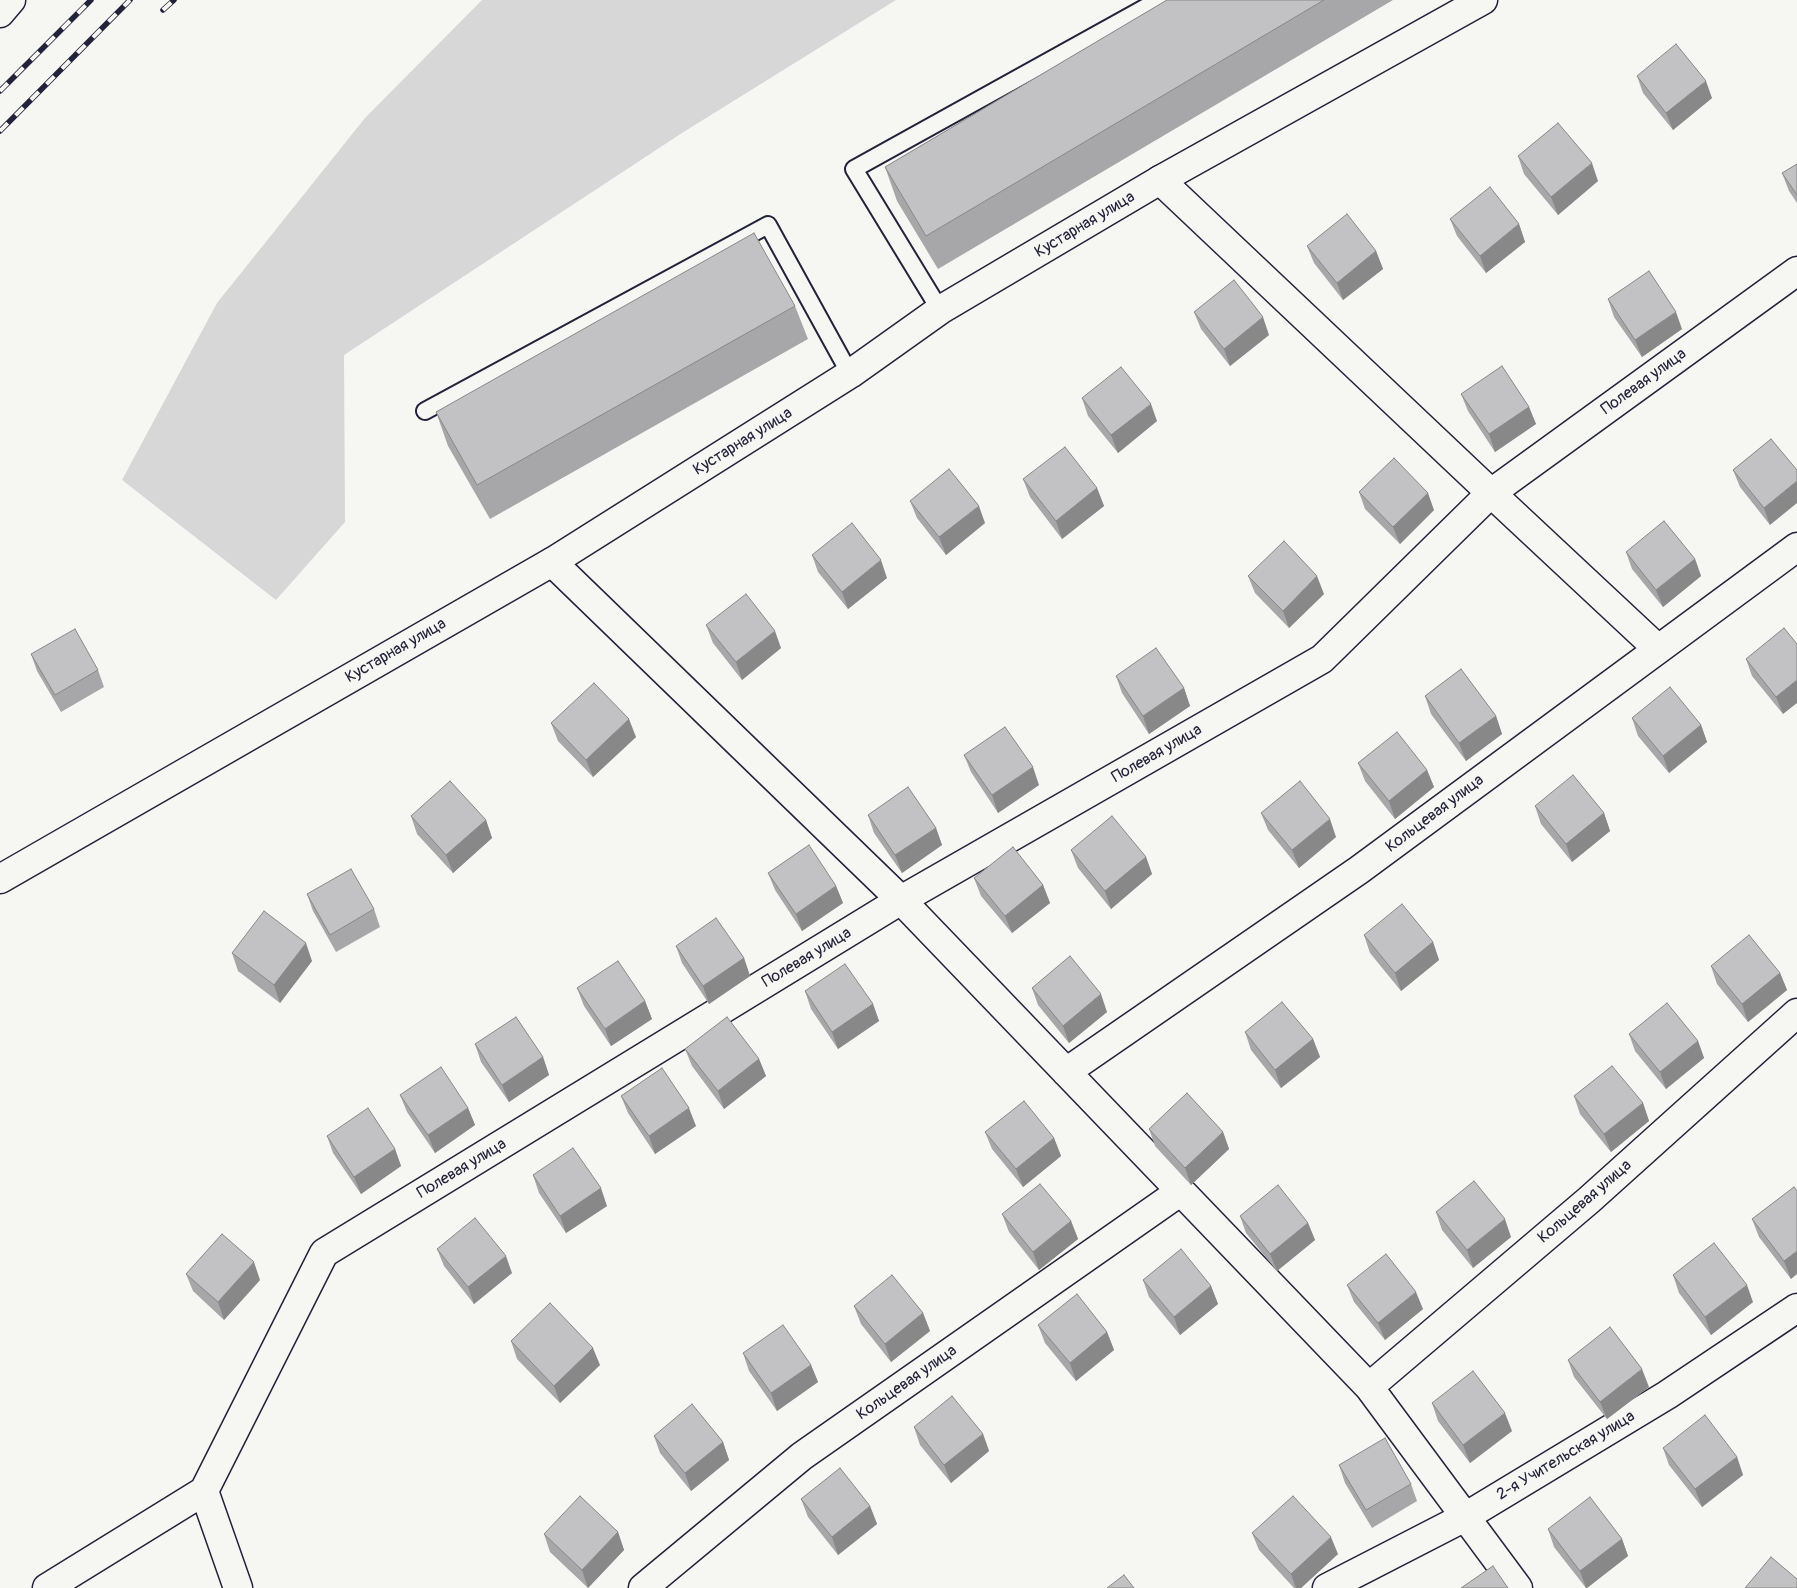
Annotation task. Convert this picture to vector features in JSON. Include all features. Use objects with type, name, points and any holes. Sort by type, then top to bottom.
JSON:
[{"type":"street","points":[[0,13],[11,0]]},
{"type":"street","name":"Кустарная улица","points":[[0,878],[552,562],[850,374],[940,310],[1160,180],[1483,0]]},
{"type":"street","points":[[1160,180],[1658,649]]},
{"type":"street","name":"Полевая улица","points":[[204,1490],[324,1253],[901,900],[1322,658],[1491,493],[1797,271]]},
{"type":"street","name":"Кольцевая улица","points":[[1066,1072],[1359,870],[1797,547]]},
{"type":"street","points":[[552,562],[901,900],[1369,1387],[1518,1588]]},
{"type":"street","name":"Кольцевая улица","points":[[1369,1387],[1589,1200],[1797,1013]]},
{"type":"street","name":"Кольцевая улица","points":[[643,1588],[802,1456],[1180,1191]]},
{"type":"street","name":"2-я Учительская улица","points":[[1327,1588],[1465,1518],[1667,1395],[1797,1308]]},
{"type":"street","points":[[48,1587],[204,1490],[238,1588]]},
{"type":"street","points":[[48,1587],[80,1588]]},
{"type":"lane","points":[[940,310],[854,169],[1159,0]]},
{"type":"lane","points":[[425,411],[768,225],[850,374]]},
{"type":"shaded area","points":[[482,0],[896,0],[682,133],[344,355],[345,522],[276,600],[122,480],[217,303],[365,118]]},
{"type":"building","points":[[1167,0],[1324,0],[926,236],[885,167]]},
{"type":"building","points":[[1676,44],[1706,81],[1666,113],[1637,76]]},
{"type":"building","points":[[1558,123],[1592,163],[1551,197],[1518,156]]},
{"type":"building","points":[[1797,164],[1797,195],[1782,173]]},
{"type":"building","points":[[1490,187],[1519,224],[1480,256],[1450,219]]},
{"type":"building","points":[[1347,214],[1376,251],[1337,283],[1307,246]]},
{"type":"building","points":[[754,233],[795,306],[477,485],[436,412]]},
{"type":"building","points":[[1649,271],[1676,312],[1635,340],[1608,299]]},
{"type":"building","points":[[1234,280],[1263,317],[1224,349],[1194,312]]},
{"type":"building","points":[[1502,366],[1529,407],[1489,434],[1461,394]]},
{"type":"building","points":[[1121,367],[1151,404],[1111,435],[1082,398]]},
{"type":"building","points":[[1771,439],[1797,470],[1797,481],[1764,508],[1733,470]]},
{"type":"building","points":[[1065,447],[1097,488],[1056,521],[1023,479]]},
{"type":"building","points":[[1394,458],[1428,493],[1393,527],[1359,492]]},
{"type":"building","points":[[949,469],[979,506],[939,537],[910,501]]},
{"type":"building","points":[[1664,521],[1695,559],[1656,590],[1626,552]]},
{"type":"building","points":[[852,523],[881,560],[842,592],[812,555]]},
{"type":"building","points":[[1284,541],[1317,576],[1283,611],[1248,576]]},
{"type":"building","points":[[746,594],[775,631],[736,662],[706,625]]},
{"type":"building","points":[[1784,628],[1797,644],[1797,680],[1776,697],[1746,659]]},
{"type":"building","points":[[75,629],[98,670],[55,695],[31,654]]},
{"type":"building","points":[[1156,648],[1184,688],[1143,716],[1116,676]]},
{"type":"building","points":[[1461,669],[1496,716],[1459,743],[1425,696]]},
{"type":"building","points":[[594,683],[629,719],[586,760],[551,723]]},
{"type":"building","points":[[1670,687],[1701,725],[1663,756],[1632,718]]},
{"type":"building","points":[[1005,727],[1033,767],[992,795],[964,755]]},
{"type":"building","points":[[1397,732],[1427,770],[1389,801],[1358,763]]},
{"type":"building","points":[[1573,775],[1604,813],[1566,844],[1535,806]]},
{"type":"building","points":[[450,781],[486,820],[446,855],[411,816]]},
{"type":"building","points":[[1300,781],[1330,819],[1292,850],[1261,813]]},
{"type":"building","points":[[908,787],[936,828],[895,855],[868,815]]},
{"type":"building","points":[[1112,816],[1146,857],[1105,891],[1071,850]]},
{"type":"building","points":[[809,845],[836,886],[796,914],[768,873]]},
{"type":"building","points":[[1013,847],[1043,885],[1005,916],[974,878]]},
{"type":"building","points":[[351,869],[374,909],[330,935],[307,894]]},
{"type":"building","points":[[1402,904],[1433,942],[1395,973],[1364,935]]},
{"type":"building","points":[[264,911],[306,943],[274,985],[232,953]]},
{"type":"building","points":[[716,918],[744,958],[703,986],[676,946]]},
{"type":"building","points":[[1749,935],[1780,973],[1742,1004],[1711,966]]},
{"type":"building","points":[[1070,956],[1101,994],[1063,1026],[1032,988]]},
{"type":"building","points":[[618,961],[645,1001],[605,1029],[577,988]]},
{"type":"building","points":[[845,964],[873,1004],[832,1032],[805,991]]},
{"type":"building","points":[[1282,1002],[1313,1039],[1275,1070],[1245,1032]]},
{"type":"building","points":[[1667,1003],[1698,1041],[1660,1072],[1629,1034]]},
{"type":"building","points":[[516,1017],[543,1057],[502,1085],[475,1044]]},
{"type":"building","points":[[727,1017],[759,1059],[718,1091],[685,1049]]},
{"type":"building","points":[[1612,1066],[1643,1103],[1604,1134],[1574,1096]]},
{"type":"building","points":[[441,1067],[468,1108],[428,1135],[400,1095]]},
{"type":"building","points":[[662,1068],[689,1108],[649,1136],[621,1096]]},
{"type":"building","points":[[1187,1093],[1223,1132],[1185,1168],[1149,1129]]},
{"type":"building","points":[[1024,1101],[1054,1138],[1016,1169],[985,1132]]},
{"type":"building","points":[[368,1108],[395,1149],[354,1177],[327,1136]]},
{"type":"building","points":[[573,1148],[601,1188],[560,1216],[533,1175]]},
{"type":"building","points":[[1474,1181],[1505,1219],[1467,1250],[1436,1212]]},
{"type":"building","points":[[1040,1184],[1071,1221],[1033,1252],[1002,1214]]},
{"type":"building","points":[[1278,1185],[1308,1223],[1270,1254],[1240,1216]]},
{"type":"building","points":[[1794,1187],[1797,1191],[1797,1251],[1784,1261],[1752,1219]]},
{"type":"building","points":[[475,1218],[506,1256],[468,1287],[437,1249]]},
{"type":"building","points":[[222,1234],[254,1262],[218,1302],[186,1274]]},
{"type":"building","points":[[1714,1243],[1747,1285],[1705,1317],[1673,1275]]},
{"type":"building","points":[[1181,1249],[1211,1286],[1174,1317],[1143,1280]]},
{"type":"building","points":[[1386,1254],[1416,1292],[1378,1323],[1347,1285]]},
{"type":"building","points":[[892,1275],[923,1313],[885,1344],[854,1306]]},
{"type":"building","points":[[1077,1294],[1107,1332],[1070,1363],[1038,1325]]},
{"type":"building","points":[[550,1303],[593,1348],[554,1386],[511,1341]]},
{"type":"building","points":[[783,1325],[811,1365],[771,1393],[743,1353]]},
{"type":"building","points":[[1610,1327],[1642,1369],[1600,1402],[1568,1360]]},
{"type":"building","points":[[1473,1371],[1505,1413],[1463,1445],[1432,1403]]},
{"type":"building","points":[[952,1396],[983,1434],[944,1465],[914,1427]]},
{"type":"building","points":[[692,1404],[723,1442],[685,1473],[654,1436]]},
{"type":"building","points":[[1705,1415],[1737,1457],[1695,1489],[1663,1448]]},
{"type":"building","points":[[1385,1438],[1411,1484],[1366,1510],[1339,1465]]},
{"type":"building","points":[[840,1468],[870,1506],[832,1537],[801,1499]]},
{"type":"building","points":[[580,1496],[618,1532],[582,1570],[544,1534]]},
{"type":"building","points":[[1293,1496],[1331,1537],[1291,1574],[1252,1533]]},
{"type":"building","points":[[1590,1497],[1622,1539],[1580,1571],[1548,1529]]},
{"type":"building","points":[[1771,1557],[1797,1579],[1797,1588],[1745,1588]]},
{"type":"building","points":[[1493,1566],[1508,1588],[1461,1588]]},
{"type":"building","points":[[1124,1575],[1134,1588],[1107,1588]]},
{"type":"railway","points":[[0,91],[91,0]]},
{"type":"railway","points":[[0,131],[130,0]]},
{"type":"railway","points":[[163,10],[174,0]]}]
